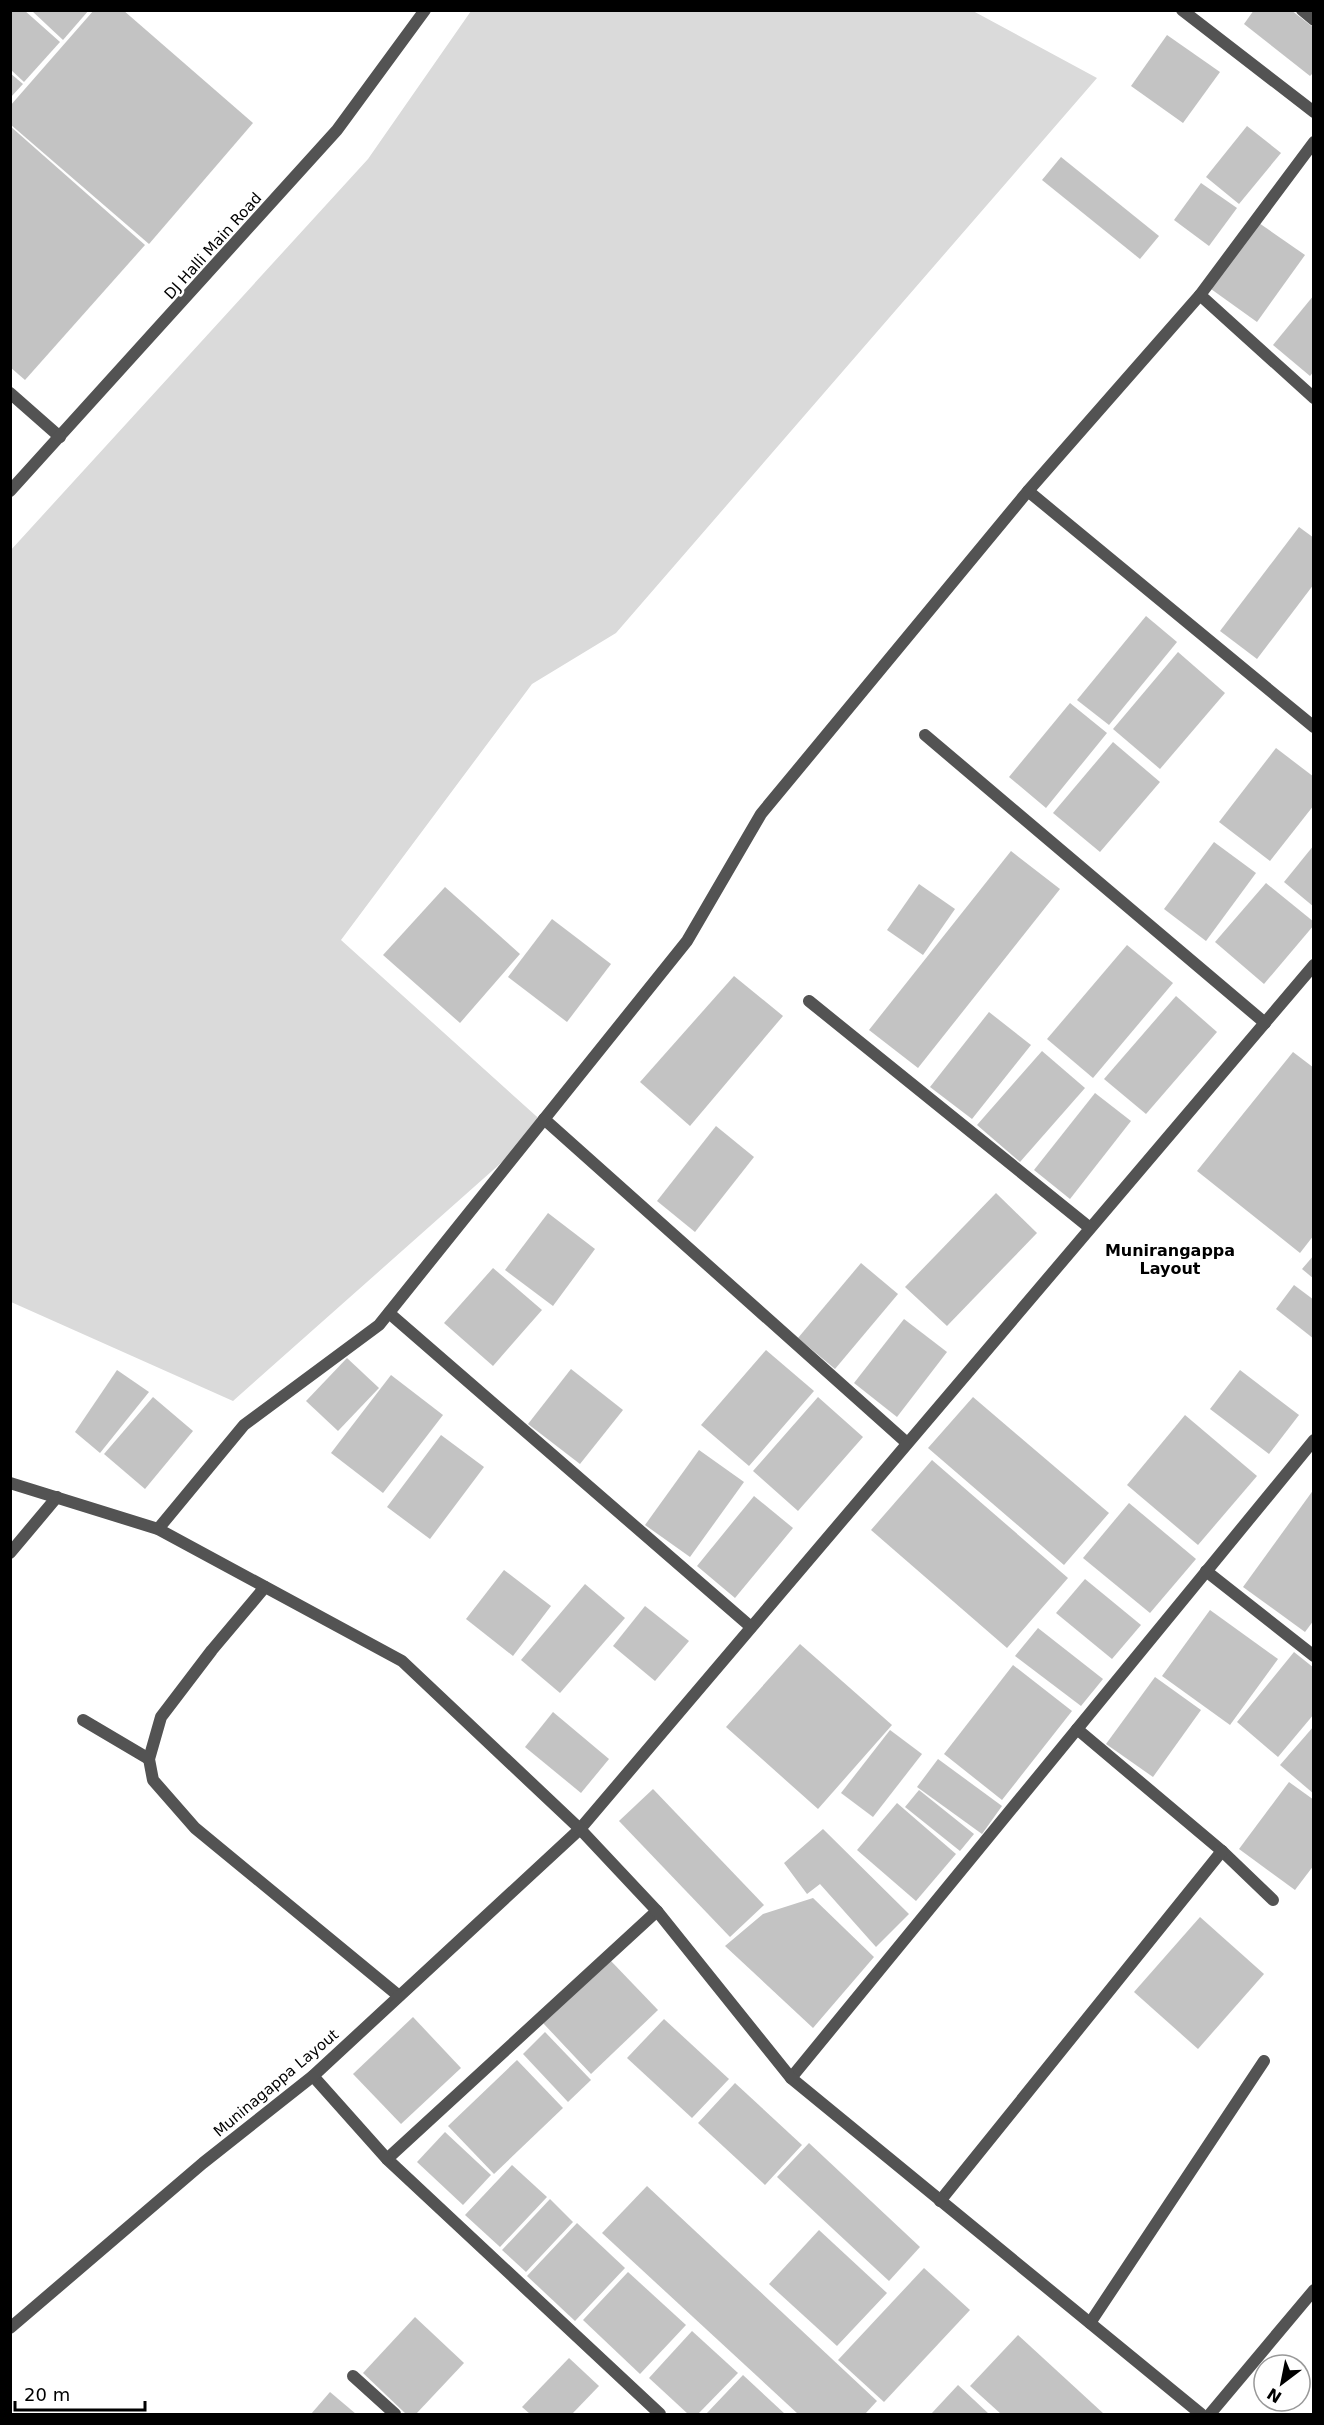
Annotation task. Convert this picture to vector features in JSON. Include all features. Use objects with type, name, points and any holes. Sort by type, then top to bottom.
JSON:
[{"type":"street","name":"DJ Halli Main Road","points":[[10,491],[338,130],[425,10]]},
{"type":"street","points":[[1182,10],[1313,111]]},
{"type":"street","points":[[1302,10],[1314,20]]},
{"type":"street","points":[[158,1529],[244,1425],[379,1325],[687,941],[761,814],[1028,491],[1200,295],[1314,142]]},
{"type":"street","points":[[1200,295],[1314,398]]},
{"type":"street","points":[[10,393],[60,438]]},
{"type":"street","points":[[1028,491],[1314,727]]},
{"type":"street","points":[[925,735],[1265,1023]]},
{"type":"street","name":"Muninagappa Layout","points":[[10,2328],[203,2163],[313,2076],[580,1829],[1314,965]]},
{"type":"street","points":[[809,1001],[1090,1228]]},
{"type":"street","points":[[544,1119],[907,1443]]},
{"type":"street","points":[[389,1313],[751,1627]]},
{"type":"street","points":[[790,2078],[1314,1440]]},
{"type":"street","points":[[10,1483],[158,1529],[402,1661],[580,1829],[657,1911],[790,2078],[1201,2415]]},
{"type":"street","points":[[10,1553],[57,1497]]},
{"type":"street","points":[[1206,1571],[1314,1656]]},
{"type":"street","points":[[265,1587],[212,1650],[161,1717],[149,1759],[153,1780],[195,1828],[399,1996]]},
{"type":"street","points":[[83,1720],[149,1759]]},
{"type":"street","points":[[1077,1729],[1222,1851],[1273,1900]]},
{"type":"street","points":[[940,2201],[1222,1851]]},
{"type":"street","points":[[387,2159],[657,1911]]},
{"type":"street","points":[[1089,2323],[1264,2061]]},
{"type":"street","points":[[313,2076],[387,2159],[660,2415]]},
{"type":"street","points":[[1210,2415],[1314,2290]]},
{"type":"street","points":[[353,2376],[395,2415]]},
{"type":"shaded area","points":[[471,11],[973,11],[1097,78],[616,633],[532,684],[341,940],[545,1124],[233,1401],[11,1302],[10,551],[368,159]]},
{"type":"building","points":[[10,10],[24,10],[60,42],[24,82],[10,69]]},
{"type":"building","points":[[31,10],[89,10],[63,40]]},
{"type":"building","points":[[94,10],[123,10],[253,123],[149,244],[10,124],[10,106]]},
{"type":"building","points":[[1254,10],[1291,10],[1314,28],[1314,72],[1310,76],[1244,24]]},
{"type":"building","points":[[1167,35],[1220,72],[1183,123],[1131,86]]},
{"type":"building","points":[[10,73],[23,84],[10,98]]},
{"type":"building","points":[[10,126],[145,245],[25,380],[10,367]]},
{"type":"building","points":[[1247,126],[1281,153],[1239,204],[1206,177]]},
{"type":"building","points":[[1061,157],[1159,236],[1140,259],[1042,180]]},
{"type":"building","points":[[1201,183],[1237,208],[1209,246],[1174,220]]},
{"type":"building","points":[[1259,223],[1305,255],[1257,322],[1211,289]]},
{"type":"building","points":[[1314,295],[1314,371],[1310,376],[1273,345]]},
{"type":"building","points":[[1299,527],[1314,538],[1314,584],[1257,659],[1220,631]]},
{"type":"building","points":[[1146,616],[1177,642],[1109,725],[1077,700]]},
{"type":"building","points":[[1178,652],[1225,693],[1160,769],[1113,729]]},
{"type":"building","points":[[1070,703],[1107,733],[1046,808],[1009,777]]},
{"type":"building","points":[[1113,742],[1160,782],[1100,852],[1053,813]]},
{"type":"building","points":[[1276,748],[1314,777],[1314,805],[1270,861],[1219,822]]},
{"type":"building","points":[[1214,842],[1256,873],[1206,941],[1164,909]]},
{"type":"building","points":[[1314,845],[1314,907],[1284,882]]},
{"type":"building","points":[[1011,851],[1060,889],[918,1068],[869,1030]]},
{"type":"building","points":[[1266,883],[1314,922],[1314,925],[1264,984],[1215,942]]},
{"type":"building","points":[[919,884],[955,909],[923,955],[887,930]]},
{"type":"building","points":[[445,887],[520,954],[460,1023],[383,955]]},
{"type":"building","points":[[552,919],[611,964],[567,1022],[508,977]]},
{"type":"building","points":[[1127,945],[1173,983],[1093,1078],[1047,1039]]},
{"type":"building","points":[[734,976],[783,1016],[690,1126],[640,1082]]},
{"type":"building","points":[[1176,996],[1217,1032],[1146,1114],[1104,1079]]},
{"type":"building","points":[[989,1012],[1031,1045],[972,1119],[930,1087]]},
{"type":"building","points":[[1042,1051],[1085,1088],[1020,1162],[977,1125]]},
{"type":"building","points":[[1293,1052],[1314,1068],[1314,1235],[1300,1253],[1197,1171]]},
{"type":"building","points":[[1095,1093],[1131,1121],[1070,1199],[1034,1170]]},
{"type":"building","points":[[716,1126],[754,1157],[695,1232],[657,1201]]},
{"type":"building","points":[[996,1193],[1037,1233],[947,1326],[905,1287]]},
{"type":"building","points":[[548,1213],[595,1249],[553,1306],[505,1270]]},
{"type":"building","points":[[1314,1255],[1314,1279],[1302,1269]]},
{"type":"building","points":[[861,1263],[898,1294],[835,1369],[798,1338]]},
{"type":"building","points":[[493,1268],[542,1310],[493,1366],[444,1323]]},
{"type":"building","points":[[1294,1285],[1314,1300],[1314,1339],[1276,1309]]},
{"type":"building","points":[[904,1319],[947,1352],[897,1417],[854,1383]]},
{"type":"building","points":[[766,1350],[814,1391],[749,1466],[701,1425]]},
{"type":"building","points":[[347,1358],[379,1388],[338,1431],[306,1401]]},
{"type":"building","points":[[571,1369],[623,1410],[580,1464],[528,1424]]},
{"type":"building","points":[[117,1370],[149,1392],[100,1453],[75,1432]]},
{"type":"building","points":[[1240,1370],[1299,1415],[1269,1454],[1210,1409]]},
{"type":"building","points":[[391,1375],[443,1415],[383,1493],[331,1453]]},
{"type":"building","points":[[153,1397],[193,1431],[145,1489],[104,1454]]},
{"type":"building","points":[[818,1397],[863,1437],[798,1511],[753,1471]]},
{"type":"building","points":[[973,1397],[1109,1513],[1064,1565],[928,1448]]},
{"type":"building","points":[[1185,1415],[1257,1476],[1198,1545],[1127,1485]]},
{"type":"building","points":[[441,1435],[484,1467],[430,1539],[387,1507]]},
{"type":"building","points":[[699,1450],[744,1482],[690,1557],[645,1525]]},
{"type":"building","points":[[932,1460],[1068,1578],[1007,1648],[871,1530]]},
{"type":"building","points":[[1314,1489],[1314,1620],[1305,1632],[1243,1587]]},
{"type":"building","points":[[754,1496],[793,1528],[735,1598],[697,1566]]},
{"type":"building","points":[[1129,1503],[1196,1559],[1150,1613],[1083,1558]]},
{"type":"building","points":[[504,1570],[551,1606],[513,1656],[466,1619]]},
{"type":"building","points":[[1085,1579],[1141,1625],[1112,1659],[1056,1613]]},
{"type":"building","points":[[585,1584],[625,1618],[560,1693],[521,1660]]},
{"type":"building","points":[[645,1606],[689,1641],[655,1681],[613,1646]]},
{"type":"building","points":[[1210,1610],[1278,1659],[1230,1725],[1162,1676]]},
{"type":"building","points":[[1038,1628],[1103,1679],[1081,1706],[1015,1656]]},
{"type":"building","points":[[800,1644],[892,1725],[818,1809],[726,1727]]},
{"type":"building","points":[[1294,1652],[1314,1668],[1314,1714],[1278,1757],[1237,1722]]},
{"type":"building","points":[[1013,1665],[1072,1711],[1002,1800],[944,1754]]},
{"type":"building","points":[[1155,1677],[1201,1710],[1153,1777],[1106,1744]]},
{"type":"building","points":[[553,1712],[609,1759],[581,1793],[525,1747]]},
{"type":"building","points":[[1314,1726],[1314,1794],[1280,1765]]},
{"type":"building","points":[[890,1730],[922,1754],[873,1817],[841,1793]]},
{"type":"building","points":[[938,1759],[1002,1806],[982,1834],[917,1787]]},
{"type":"building","points":[[1289,1782],[1314,1800],[1314,1865],[1295,1890],[1239,1849]]},
{"type":"building","points":[[653,1789],[764,1905],[730,1937],[619,1821]]},
{"type":"building","points":[[919,1790],[974,1834],[960,1851],[905,1807]]},
{"type":"building","points":[[897,1803],[956,1854],[916,1901],[857,1850]]},
{"type":"building","points":[[823,1829],[909,1914],[876,1947],[820,1884],[807,1894],[784,1863]]},
{"type":"building","points":[[813,1898],[874,1957],[813,2028],[725,1946],[763,1914]]},
{"type":"building","points":[[1200,1917],[1264,1974],[1198,2049],[1134,1992]]},
{"type":"building","points":[[610,1960],[658,2010],[591,2074],[543,2023]]},
{"type":"building","points":[[413,2017],[461,2068],[401,2124],[353,2074]]},
{"type":"building","points":[[664,2019],[729,2079],[692,2118],[627,2058]]},
{"type":"building","points":[[545,2032],[591,2080],[568,2102],[523,2054]]},
{"type":"building","points":[[517,2060],[563,2108],[494,2174],[448,2126]]},
{"type":"building","points":[[735,2083],[802,2145],[765,2185],[698,2123]]},
{"type":"building","points":[[445,2132],[491,2175],[463,2205],[417,2162]]},
{"type":"building","points":[[809,2143],[920,2247],[889,2281],[777,2177]]},
{"type":"building","points":[[512,2165],[547,2197],[500,2247],[465,2215]]},
{"type":"building","points":[[647,2186],[877,2401],[865,2414],[798,2414],[602,2233]]},
{"type":"building","points":[[550,2199],[573,2222],[526,2272],[502,2250]]},
{"type":"building","points":[[577,2223],[625,2268],[575,2321],[527,2276]]},
{"type":"building","points":[[819,2230],[887,2293],[837,2346],[769,2284]]},
{"type":"building","points":[[924,2268],[970,2310],[884,2402],[838,2360]]},
{"type":"building","points":[[628,2272],[686,2325],[640,2374],[583,2320]]},
{"type":"building","points":[[415,2317],[464,2363],[416,2414],[406,2414],[363,2373]]},
{"type":"building","points":[[692,2331],[738,2373],[698,2414],[688,2414],[649,2378]]},
{"type":"building","points":[[1018,2335],[1104,2414],[1001,2414],[970,2386]]},
{"type":"building","points":[[569,2358],[599,2386],[572,2414],[530,2414],[522,2407]]},
{"type":"building","points":[[743,2375],[785,2414],[706,2414]]},
{"type":"building","points":[[958,2385],[989,2414],[931,2414]]},
{"type":"building","points":[[330,2392],[356,2414],[311,2414]]},
{"type":"district","name":"Munirangappa Layout","points":[[1170,1259]]}]
